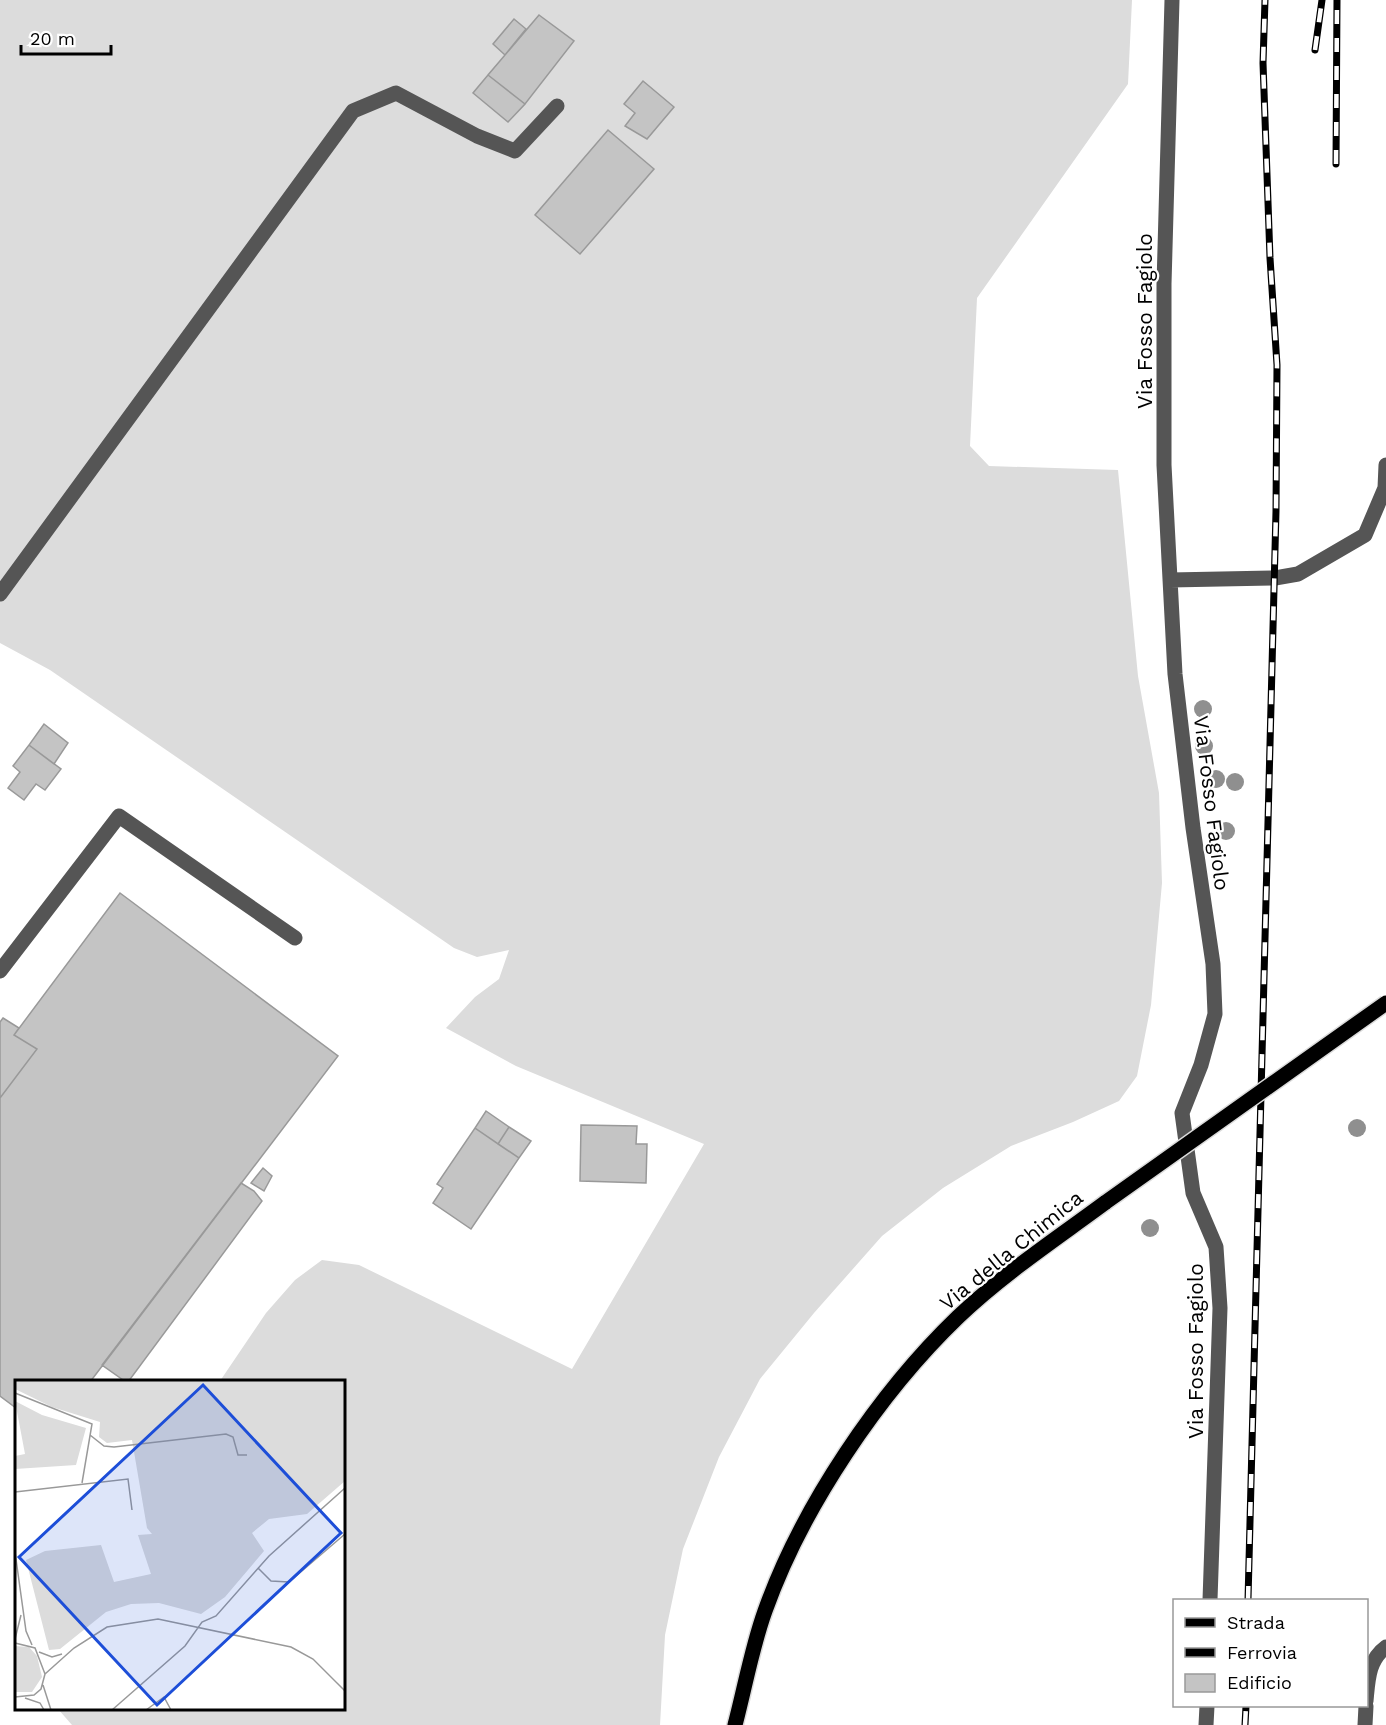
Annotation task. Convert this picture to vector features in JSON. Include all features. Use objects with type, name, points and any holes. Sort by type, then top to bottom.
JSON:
[{"type":"main road","name":"Via della Chimica","points":[[735,1725],[765,1611],[801,1528],[847,1453],[891,1390],[966,1310],[1004,1278],[1106,1202],[1386,1003]]},
{"type":"street","name":"Via Fosso Fagiolo","points":[[1172,0],[1164,284],[1164,465],[1175,674],[1193,828],[1213,964],[1215,1014],[1201,1065],[1182,1113],[1193,1193],[1216,1248],[1220,1308],[1210,1599]]},
{"type":"street","points":[[0,594],[353,111],[396,93],[477,136],[515,151],[557,106]]},
{"type":"street","points":[[1170,580],[1275,578],[1298,574],[1365,535],[1385,488],[1386,465]]},
{"type":"street","points":[[0,971],[119,816],[295,938]]},
{"type":"street","points":[[1368,1678],[1378,1653],[1386,1647]]},
{"type":"street","points":[[1206,1725],[1207,1707]]},
{"type":"street","points":[[1365,1725],[1366,1707]]},
{"type":"shaded area","points":[[0,0],[1132,0],[1128,84],[977,298],[970,446],[989,466],[1118,470],[1138,676],[1159,793],[1162,883],[1151,1005],[1137,1076],[1119,1101],[1011,1146],[943,1188],[882,1236],[760,1379],[719,1457],[683,1549],[665,1635],[660,1725],[72,1725],[59,1710],[345,1710],[345,1380],[221,1380],[266,1313],[295,1280],[322,1260],[359,1265],[572,1369],[704,1144],[516,1066],[446,1028],[475,997],[499,979],[509,950],[477,957],[454,948],[50,670],[0,643]]},
{"type":"building","points":[[539,15],[574,41],[525,104],[488,75]]},
{"type":"building","points":[[514,19],[526,29],[505,55],[493,44]]},
{"type":"building","points":[[488,75],[525,104],[508,122],[473,93]]},
{"type":"building","points":[[643,81],[674,107],[647,139],[625,126],[635,113],[624,104]]},
{"type":"building","points":[[608,130],[654,169],[580,254],[535,215]]},
{"type":"building","points":[[44,724],[68,743],[54,764],[29,745]]},
{"type":"building","points":[[29,745],[61,769],[45,790],[36,784],[24,800],[8,788],[20,772],[13,766]]},
{"type":"building","points":[[120,893],[338,1056],[92,1380],[15,1380],[15,1407],[0,1396],[0,1098],[37,1049],[14,1035]]},
{"type":"building","points":[[3,1018],[19,1028],[14,1035],[37,1049],[0,1098],[0,1022]]},
{"type":"building","points":[[486,1111],[509,1127],[498,1144],[475,1128]]},
{"type":"building","points":[[581,1125],[637,1126],[636,1144],[647,1144],[646,1183],[580,1181]]},
{"type":"building","points":[[509,1127],[531,1141],[519,1158],[498,1144]]},
{"type":"building","points":[[475,1128],[519,1158],[471,1229],[433,1203],[443,1188],[437,1184]]},
{"type":"building","points":[[263,1168],[272,1176],[264,1191],[251,1183]]},
{"type":"building","points":[[241,1183],[254,1191],[262,1201],[129,1380],[123,1380],[102,1365]]},
{"type":"railway","points":[[1248,1599],[1276,511],[1277,365],[1270,258],[1263,63],[1265,0]]},
{"type":"railway","points":[[1315,50],[1322,0]]},
{"type":"railway","points":[[1336,164],[1337,0]]},
{"type":"railway","points":[[1245,1725],[1246,1707]]}]
